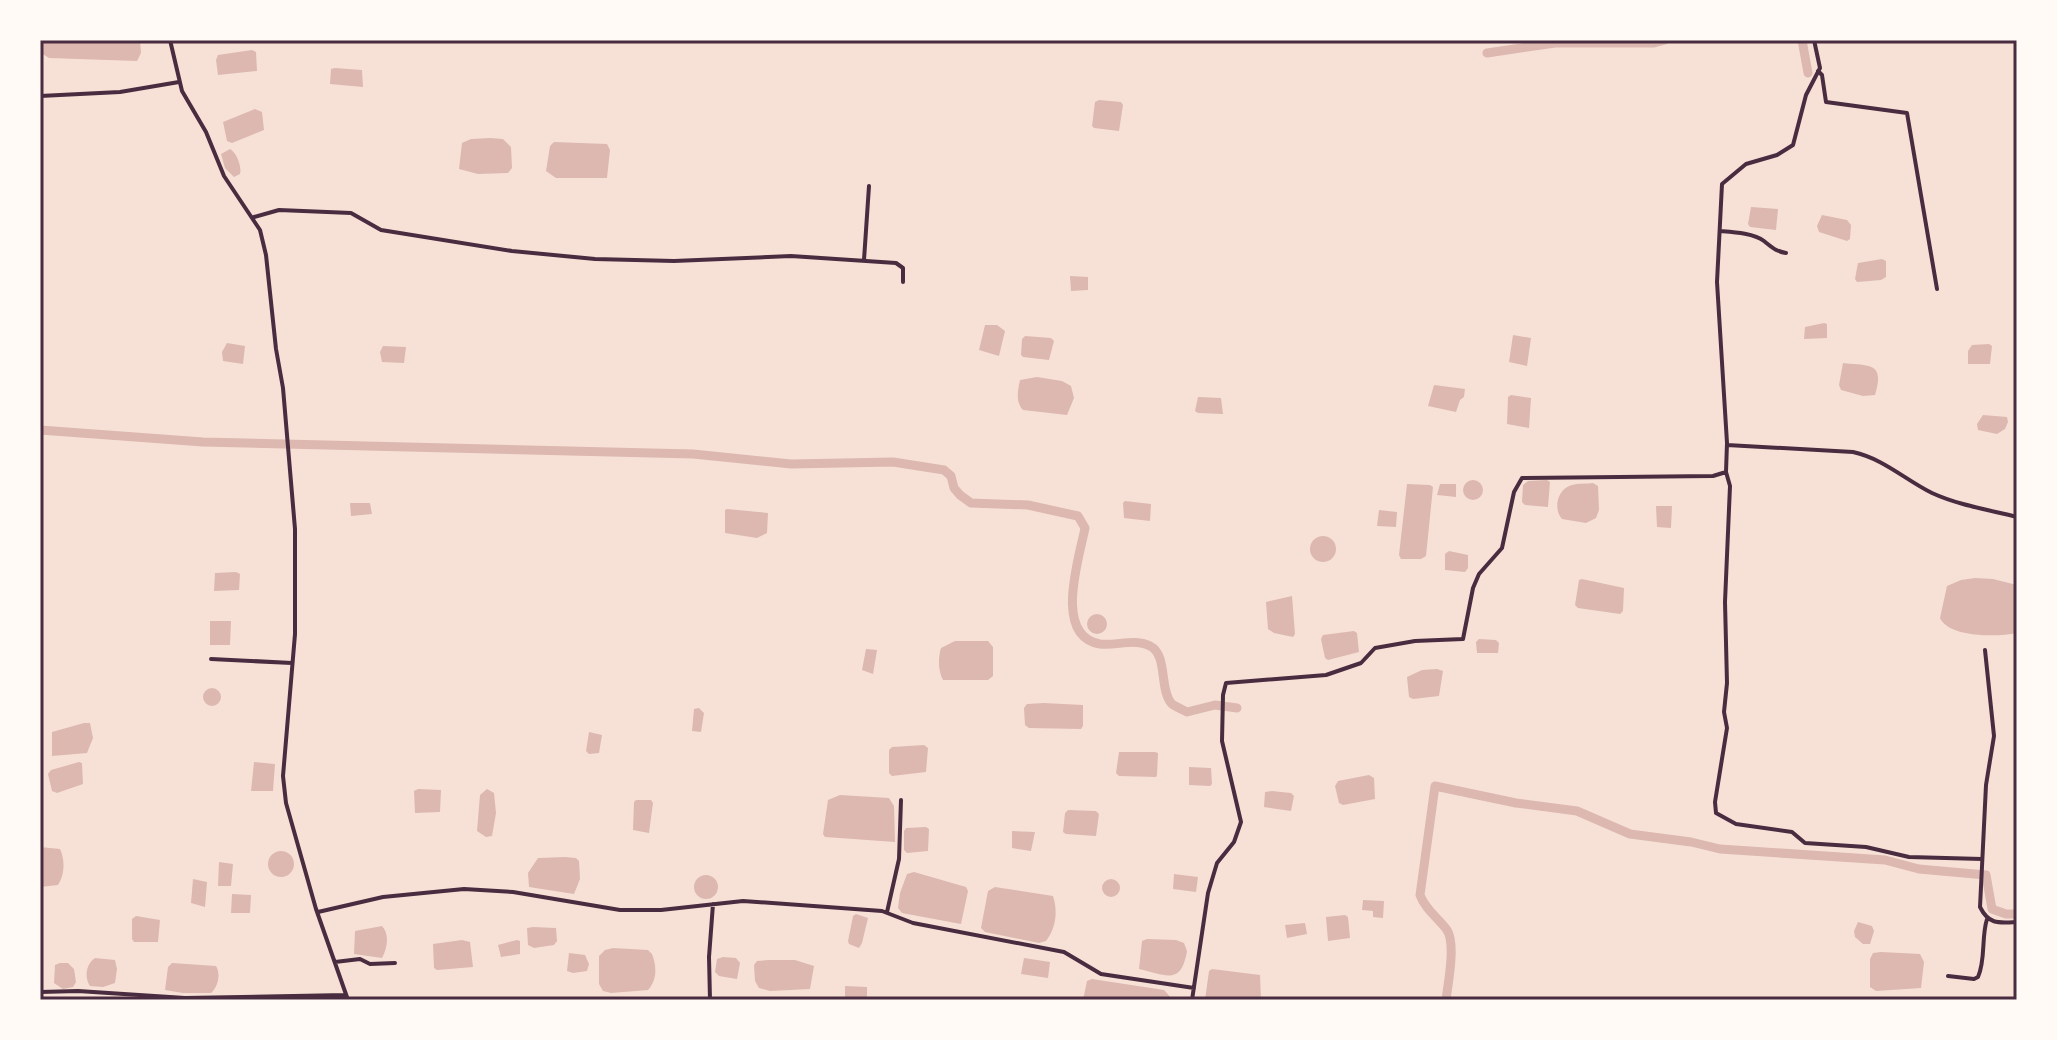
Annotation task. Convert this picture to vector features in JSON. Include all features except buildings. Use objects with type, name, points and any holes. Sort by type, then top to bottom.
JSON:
[{"type":"street","points":[[40,992],[78,991],[185,998],[347,998],[317,912],[286,803],[283,776],[296,593],[295,529],[266,255],[254,217],[224,176],[206,132],[182,91],[170,40]]},
{"type":"street","points":[[1814,40],[1820,68],[1806,95],[1793,145],[1777,155],[1746,164],[1722,184],[1717,282],[1726,472],[1730,486],[1725,602],[1727,683],[1724,712],[1727,728],[1715,802],[1716,813],[1736,824],[1792,832],[1805,843],[1866,847],[1909,857],[1981,861]]},
{"type":"street","points":[[1818,71],[1822,75],[1826,102],[1907,113],[1937,289]]},
{"type":"street","points":[[40,96],[120,92],[179,82]]},
{"type":"street","points":[[864,260],[869,186]]},
{"type":"street","points":[[254,217],[279,210],[351,213],[381,230],[512,251],[595,259],[674,261],[791,256],[864,260],[901,265],[903,282]]},
{"type":"street","points":[[1720,231],[1755,237],[1771,249],[1786,253]]},
{"type":"street","points":[[1727,445],[1853,452],[1868,456],[1931,493],[2017,517]]},
{"type":"street","points":[[1192,1000],[1213,874],[1217,863],[1234,842],[1241,822],[1225,756],[1222,717],[1226,683],[1311,677],[1361,663],[1375,648],[1415,641],[1463,639],[1473,588],[1479,574],[1502,548],[1514,492],[1522,478],[1713,476],[1726,472]]},
{"type":"street","points":[[1985,650],[1994,736],[1986,785],[1980,907],[1987,918],[1997,923],[2017,922]]},
{"type":"street","points":[[211,659],[292,663]]},
{"type":"street","points":[[887,912],[899,859],[901,800]]},
{"type":"street","points":[[317,912],[383,897],[464,889],[513,892],[620,910],[661,910],[743,901],[887,912],[913,923],[971,932],[1030,948],[1064,952],[1101,974],[1194,988]]},
{"type":"street","points":[[710,1000],[713,904]]},
{"type":"street","points":[[1948,976],[1978,977],[1987,918]]},
{"type":"street","points":[[335,962],[360,959],[377,965],[395,963]]},
{"type":"shaded area","points":[[40,40],[140,40],[141,53],[137,61],[49,58],[41,53]]},
{"type":"shaded area","points":[[256,52],[257,71],[218,75],[218,55]]},
{"type":"shaded area","points":[[331,69],[362,70],[363,87],[330,84]]},
{"type":"shaded area","points":[[1095,102],[1121,102],[1123,105],[1119,131],[1092,126]]},
{"type":"shaded area","points":[[255,109],[262,112],[264,130],[232,143],[227,141],[223,122]]},
{"type":"shaded area","points":[[503,139],[511,147],[512,168],[508,173],[478,174],[459,169],[462,143]]},
{"type":"shaded area","points":[[554,142],[607,144],[610,150],[607,178],[556,178],[546,171],[550,146]]},
{"type":"shaded area","points":[[230,149],[237,157],[240,168],[240,174],[234,177],[225,168],[221,154]]},
{"type":"shaded area","points":[[1751,207],[1778,209],[1776,230],[1750,227]]},
{"type":"shaded area","points":[[1822,215],[1847,220],[1851,225],[1850,239],[1847,241],[1819,232],[1817,226]]},
{"type":"shaded area","points":[[1886,261],[1886,277],[1857,282],[1858,263]]},
{"type":"shaded area","points":[[1070,276],[1088,277],[1088,290],[1071,291]]},
{"type":"shaded area","points":[[1827,324],[1827,338],[1804,339],[1805,327]]},
{"type":"shaded area","points":[[985,325],[997,325],[1005,331],[999,356],[979,350]]},
{"type":"shaded area","points":[[1513,335],[1531,338],[1527,366],[1509,362]]},
{"type":"shaded area","points":[[1025,336],[1051,338],[1054,341],[1049,360],[1021,355]]},
{"type":"shaded area","points":[[227,343],[245,346],[243,364],[223,361],[222,352]]},
{"type":"shaded area","points":[[1972,345],[1992,346],[1990,364],[1968,364],[1968,351]]},
{"type":"shaded area","points":[[383,346],[406,347],[404,363],[382,362],[380,352]]},
{"type":"shaded area","points":[[1843,363],[1868,366],[1876,371],[1878,384],[1875,395],[1863,396],[1841,390]]},
{"type":"shaded area","points":[[1037,377],[1062,381],[1071,386],[1074,398],[1067,415],[1023,410],[1020,407],[1020,380]]},
{"type":"shaded area","points":[[1434,385],[1465,389],[1456,412],[1428,406]]},
{"type":"shaded area","points":[[1198,397],[1221,398],[1223,414],[1195,411]]},
{"type":"shaded area","points":[[1508,397],[1531,398],[1529,428],[1507,424]]},
{"type":"shaded area","points":[[1983,415],[2007,417],[2005,429],[1997,434],[1978,430],[1977,424]]},
{"type":"shaded area","points":[[1469,480],[1477,480],[1483,490],[1477,500],[1469,500],[1463,494],[1463,486]]},
{"type":"shaded area","points":[[1528,481],[1550,482],[1548,507],[1522,502],[1523,485]]},
{"type":"shaded area","points":[[1593,483],[1598,486],[1599,510],[1596,518],[1586,523],[1562,519],[1557,505],[1563,491],[1574,484]]},
{"type":"shaded area","points":[[1407,484],[1433,487],[1426,556],[1421,559],[1401,559],[1399,555]]},
{"type":"shaded area","points":[[1440,484],[1456,484],[1456,497],[1437,495]]},
{"type":"shaded area","points":[[1125,501],[1151,504],[1150,521],[1124,518]]},
{"type":"shaded area","points":[[350,503],[370,503],[372,514],[351,516]]},
{"type":"shaded area","points":[[1656,506],[1672,506],[1671,528],[1657,527]]},
{"type":"shaded area","points":[[727,509],[768,513],[767,533],[757,538],[725,533]]},
{"type":"shaded area","points":[[1379,510],[1397,512],[1396,527],[1377,526]]},
{"type":"shaded area","points":[[1323,536],[1332,540],[1336,549],[1332,558],[1323,562],[1314,558],[1310,549],[1314,540]]},
{"type":"shaded area","points":[[1449,551],[1468,555],[1465,572],[1445,570],[1445,554]]},
{"type":"shaded area","points":[[215,573],[240,574],[239,590],[214,591]]},
{"type":"shaded area","points":[[1975,578],[2017,585],[2017,633],[1963,633],[1945,625],[1940,618],[1947,586]]},
{"type":"shaded area","points":[[1579,580],[1624,588],[1623,611],[1620,614],[1578,608],[1575,605]]},
{"type":"shaded area","points":[[1292,596],[1295,634],[1293,637],[1274,633],[1268,629],[1266,602]]},
{"type":"shaded area","points":[[1093,614],[1101,614],[1107,624],[1101,634],[1093,634],[1087,628],[1087,620]]},
{"type":"shaded area","points":[[210,621],[231,621],[230,645],[210,645]]},
{"type":"shaded area","points":[[1357,633],[1359,652],[1328,660],[1325,658],[1323,635]]},
{"type":"shaded area","points":[[1479,639],[1496,640],[1499,643],[1498,653],[1477,653],[1476,642]]},
{"type":"shaded area","points":[[955,641],[988,641],[993,647],[993,676],[988,680],[943,680],[939,664],[941,648]]},
{"type":"shaded area","points":[[866,649],[877,650],[873,674],[862,670]]},
{"type":"shaded area","points":[[1422,670],[1443,671],[1439,696],[1409,697],[1407,677]]},
{"type":"shaded area","points":[[212,688],[221,697],[212,706],[203,697]]},
{"type":"shaded area","points":[[1027,704],[1083,705],[1083,726],[1081,729],[1029,728],[1025,725],[1024,708]]},
{"type":"shaded area","points":[[699,708],[704,713],[701,732],[692,731],[694,709]]},
{"type":"shaded area","points":[[90,723],[93,738],[87,753],[52,756],[52,732]]},
{"type":"shaded area","points":[[589,732],[602,735],[599,753],[589,754],[586,751]]},
{"type":"shaded area","points":[[924,745],[928,748],[926,772],[892,776],[889,773],[889,750],[892,747]]},
{"type":"shaded area","points":[[1119,752],[1158,753],[1156,777],[1119,776],[1116,773]]},
{"type":"shaded area","points":[[254,762],[275,764],[273,791],[251,791]]},
{"type":"shaded area","points":[[82,763],[83,784],[57,793],[52,791],[48,774],[51,770]]},
{"type":"shaded area","points":[[1189,767],[1211,768],[1212,784],[1189,785]]},
{"type":"shaded area","points":[[1369,775],[1374,778],[1375,799],[1343,805],[1339,803],[1335,786],[1338,781]]},
{"type":"shaded area","points":[[487,789],[494,793],[496,813],[492,836],[486,837],[477,831],[480,795]]},
{"type":"shaded area","points":[[441,790],[440,812],[415,813],[414,791]]},
{"type":"shaded area","points":[[1265,792],[1294,796],[1291,811],[1264,807]]},
{"type":"shaded area","points":[[840,795],[889,798],[894,806],[895,842],[825,837],[828,800]]},
{"type":"shaded area","points":[[636,800],[651,800],[653,803],[649,833],[633,830]]},
{"type":"shaded area","points":[[1068,810],[1096,811],[1099,814],[1096,836],[1063,832]]},
{"type":"shaded area","points":[[906,828],[929,829],[928,851],[907,853],[904,850]]},
{"type":"shaded area","points":[[1012,831],[1035,832],[1031,851],[1012,848]]},
{"type":"shaded area","points":[[40,847],[60,849],[64,867],[58,885],[40,887]]},
{"type":"shaded area","points":[[281,851],[290,855],[294,864],[290,873],[281,877],[272,873],[268,864],[272,855]]},
{"type":"shaded area","points":[[565,857],[579,861],[580,879],[574,894],[529,887],[528,873],[538,858]]},
{"type":"shaded area","points":[[219,862],[233,864],[231,886],[218,886]]},
{"type":"shaded area","points":[[914,872],[966,887],[968,891],[961,924],[902,913],[898,908],[900,893],[907,874]]},
{"type":"shaded area","points":[[1174,874],[1198,877],[1196,892],[1173,889]]},
{"type":"shaded area","points":[[706,875],[714,879],[718,887],[714,895],[706,899],[698,895],[694,887],[698,879]]},
{"type":"shaded area","points":[[193,879],[207,882],[205,907],[191,903]]},
{"type":"shaded area","points":[[1107,879],[1115,879],[1120,888],[1118,895],[1107,897],[1102,892],[1102,884]]},
{"type":"shaded area","points":[[995,887],[1053,896],[1055,919],[1046,941],[1039,943],[985,932],[981,928],[988,891]]},
{"type":"shaded area","points":[[232,894],[251,895],[250,913],[231,913]]},
{"type":"shaded area","points":[[1363,900],[1384,901],[1383,918],[1373,917],[1373,911],[1362,910]]},
{"type":"shaded area","points":[[856,914],[868,918],[859,948],[848,941]]},
{"type":"shaded area","points":[[136,916],[160,920],[158,942],[134,942],[132,919]]},
{"type":"shaded area","points":[[1326,917],[1348,917],[1350,938],[1328,941]]},
{"type":"shaded area","points":[[1858,922],[1872,926],[1874,931],[1870,944],[1863,944],[1855,937]]},
{"type":"shaded area","points":[[1305,923],[1307,934],[1287,938],[1285,925]]},
{"type":"shaded area","points":[[382,926],[387,942],[382,958],[354,954],[355,931]]},
{"type":"shaded area","points":[[527,928],[556,928],[557,941],[554,945],[534,948],[528,945]]},
{"type":"shaded area","points":[[462,940],[470,942],[473,967],[434,968],[433,944]]},
{"type":"shaded area","points":[[520,941],[520,954],[501,957],[498,945]]},
{"type":"shaded area","points":[[1142,941],[1184,943],[1187,951],[1176,974],[1164,975],[1139,969]]},
{"type":"shaded area","points":[[613,948],[648,950],[652,954],[655,973],[648,990],[603,991],[599,984],[599,956]]},
{"type":"shaded area","points":[[569,953],[585,955],[589,964],[587,971],[567,971]]},
{"type":"shaded area","points":[[1873,953],[1920,954],[1924,962],[1921,988],[1876,991],[1870,987],[1870,959]]},
{"type":"shaded area","points":[[95,958],[115,960],[115,983],[103,987],[90,986],[87,971]]},
{"type":"shaded area","points":[[736,958],[740,963],[737,979],[719,976],[715,972],[717,959]]},
{"type":"shaded area","points":[[1024,958],[1050,962],[1048,978],[1021,974]]},
{"type":"shaded area","points":[[795,960],[814,966],[810,989],[770,991],[759,988],[755,981],[754,965],[757,961]]},
{"type":"shaded area","points":[[68,963],[74,969],[76,982],[73,987],[63,989],[54,983],[55,965]]},
{"type":"shaded area","points":[[172,963],[216,966],[218,976],[215,987],[211,993],[165,990],[168,967]]},
{"type":"shaded area","points":[[1209,971],[1260,975],[1261,1000],[1205,1000]]},
{"type":"shaded area","points":[[1092,979],[1164,990],[1173,1000],[1083,1000],[1087,981]]},
{"type":"shaded area","points":[[845,986],[867,987],[867,1000],[845,1000]]},
{"type":"waterway","points":[[1487,53],[1555,43],[1654,43],[1665,40]]},
{"type":"waterway","points":[[1802,40],[1808,73]]},
{"type":"waterway","points":[[40,430],[203,442],[693,454],[791,464],[893,462],[944,470],[951,476],[954,488],[971,503],[1028,505],[1078,516],[1085,528],[1075,576],[1073,612],[1077,627],[1086,638],[1100,644],[1139,643],[1156,650],[1167,697],[1172,704],[1187,712],[1215,705],[1237,708]]},
{"type":"waterway","points":[[1446,1000],[1451,964],[1450,936],[1420,895],[1435,786],[1516,803],[1577,811],[1630,834],[1720,849],[1885,860],[1919,869],[1986,875],[1992,909],[2017,914]]}]
